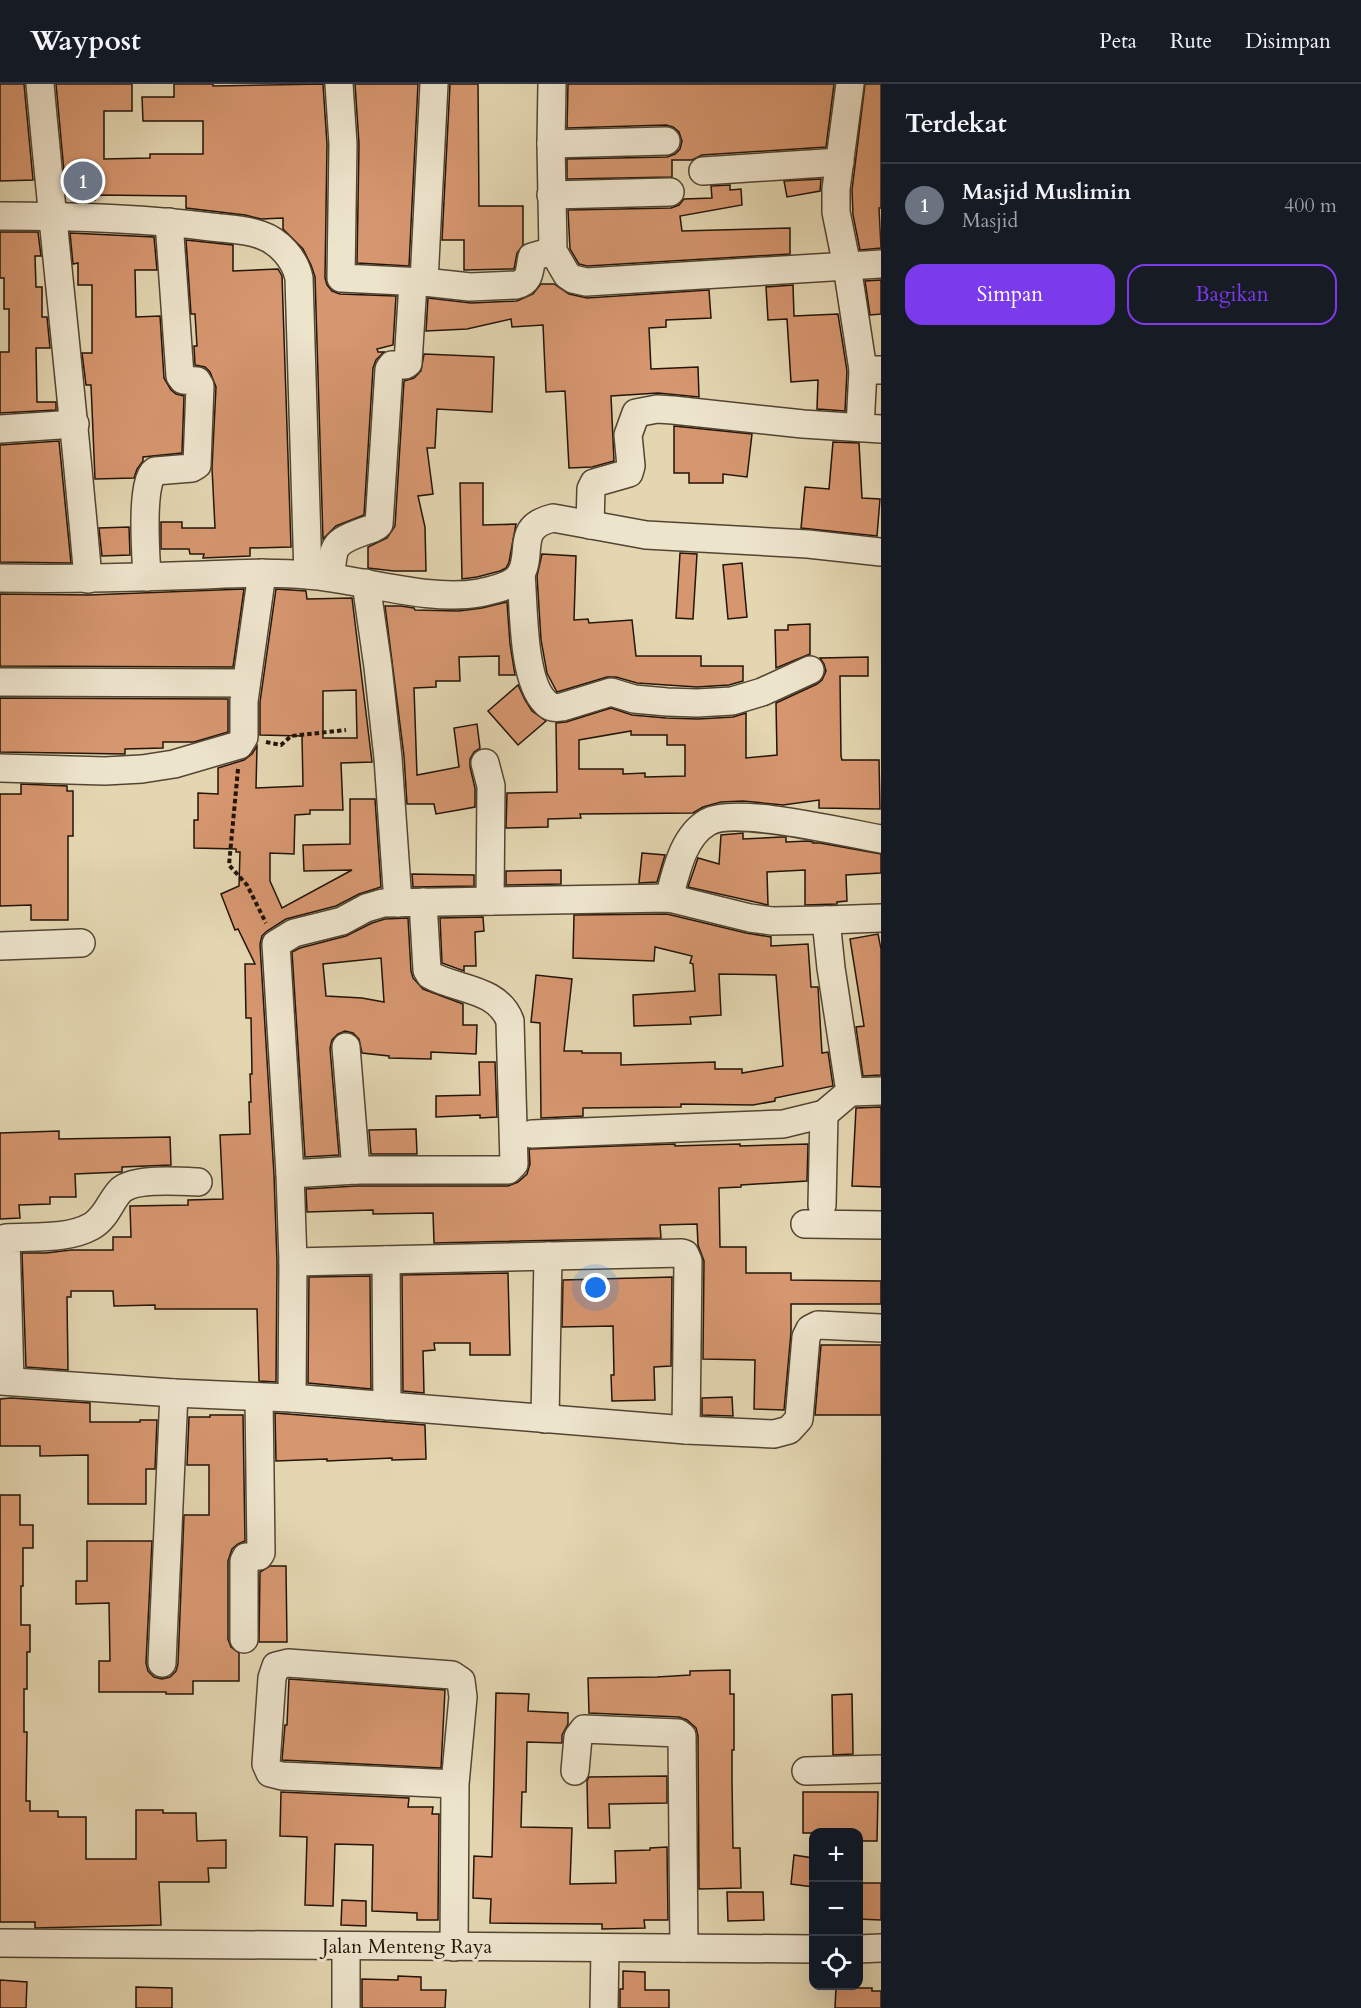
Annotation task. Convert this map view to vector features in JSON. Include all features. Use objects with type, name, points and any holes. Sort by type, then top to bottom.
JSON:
[{"type":"street","points":[[40,84],[75,424],[88,579]]},
{"type":"street","points":[[339,84],[343,144],[342,278]]},
{"type":"street","points":[[320,576],[336,546],[357,534],[376,528],[379,524],[389,369],[392,364],[405,365],[408,363],[418,282],[434,84]]},
{"type":"street","points":[[552,84],[550,144],[554,251],[567,275],[573,279],[586,282],[881,264]]},
{"type":"street","points":[[590,525],[591,489],[594,483],[629,473],[631,466],[628,435],[636,413],[657,409],[673,410],[803,424],[871,428],[872,370],[836,212],[836,189],[850,84]]},
{"type":"street","points":[[550,144],[666,141]]},
{"type":"street","points":[[703,171],[840,162]]},
{"type":"street","points":[[551,195],[670,192]]},
{"type":"street","points":[[0,216],[52,216],[169,222],[259,234],[274,243],[291,259],[297,268],[299,278],[320,576]]},
{"type":"street","points":[[147,577],[147,480],[155,471],[192,468],[197,465],[200,386],[197,381],[183,380],[180,376],[169,222]]},
{"type":"street","points":[[299,278],[342,278],[470,287],[520,284],[525,283],[529,276],[532,257],[554,251]]},
{"type":"street","points":[[0,429],[75,424]]},
{"type":"street","points":[[810,670],[754,695],[732,701],[697,704],[667,702],[634,699],[611,692],[554,708],[544,702],[530,669],[521,574],[528,536],[535,526],[544,520],[553,518],[646,535],[808,543],[881,552]]},
{"type":"street","points":[[0,768],[105,771],[142,769],[174,764],[239,742],[262,573]]},
{"type":"street","points":[[0,578],[88,579],[262,573],[320,576],[459,595],[500,588],[513,582],[521,574]]},
{"type":"street","points":[[290,1174],[356,1170],[508,1170],[514,1164],[513,1062],[510,1021],[504,1008],[495,1000],[470,988],[430,975],[427,970],[411,903],[388,758],[366,584]]},
{"type":"street","points":[[0,682],[246,683]]},
{"type":"street","points":[[485,763],[490,786],[490,901]]},
{"type":"street","points":[[669,898],[681,858],[689,841],[700,828],[717,818],[735,816],[782,821],[881,839]]},
{"type":"street","points":[[292,1398],[293,1262],[290,1174],[276,944],[294,933],[349,918],[366,908],[383,903],[669,898],[750,918],[772,921],[881,918]]},
{"type":"street","points":[[826,920],[850,1092]]},
{"type":"street","points":[[0,946],[81,943]]},
{"type":"street","points":[[346,1047],[356,1170]]},
{"type":"street","points":[[532,1134],[783,1124],[825,1114],[850,1092],[881,1090]]},
{"type":"street","points":[[825,1114],[813,1214],[881,1226]]},
{"type":"street","points":[[198,1182],[142,1183],[127,1187],[121,1191],[103,1218],[86,1229],[65,1235],[3,1238],[5,1381],[174,1393],[292,1398],[686,1430],[774,1434],[789,1430],[799,1419],[806,1337],[810,1329],[818,1325],[881,1328]]},
{"type":"street","points":[[293,1262],[678,1252],[685,1254],[688,1261],[686,1430]]},
{"type":"street","points":[[545,1419],[548,1256]]},
{"type":"street","points":[[386,1260],[387,1406]]},
{"type":"street","points":[[162,1663],[174,1393]]},
{"type":"street","points":[[244,1639],[244,1561],[246,1557],[259,1556],[261,1553],[259,1397]]},
{"type":"street","points":[[454,1947],[455,1784],[462,1697],[462,1687],[457,1678],[452,1675],[288,1663],[276,1666],[272,1678],[266,1764],[270,1773],[282,1776],[455,1784]]},
{"type":"street","points":[[574,1771],[578,1737],[584,1729],[678,1733],[682,1736],[684,1948]]},
{"type":"street","points":[[806,1771],[881,1769]]},
{"type":"street","name":"Jalan Menteng Raya","points":[[0,1943],[809,1949]]},
{"type":"street","points":[[346,1946],[346,2008]]},
{"type":"street","points":[[604,2008],[605,1948]]},
{"type":"street","points":[[863,1949],[881,1948]]},
{"type":"path","points":[[276,944],[252,894],[229,865],[239,742],[281,745],[291,736],[346,730]]},
{"type":"building","points":[[0,84],[24,84],[33,180],[0,181]]},
{"type":"building","points":[[56,84],[132,84],[132,111],[104,111],[104,159],[150,158],[150,154],[203,154],[203,121],[143,121],[142,97],[174,97],[174,84],[213,84],[213,86],[323,84],[327,144],[325,278],[327,285],[332,291],[340,294],[396,296],[393,345],[377,349],[378,352],[384,352],[376,360],[373,368],[364,515],[336,526],[323,539],[315,277],[303,249],[283,229],[283,218],[261,219],[186,208],[186,196],[97,195],[95,200],[66,193]]},
{"type":"building","points":[[355,84],[418,84],[409,266],[357,263],[359,144]]},
{"type":"building","points":[[450,84],[478,84],[479,206],[523,206],[523,245],[517,253],[514,269],[464,270],[464,240],[442,240]]},
{"type":"building","points":[[568,84],[834,84],[826,147],[702,155],[692,160],[672,160],[672,177],[567,179],[567,159],[667,157],[680,149],[682,141],[679,132],[666,125],[567,128]]},
{"type":"building","points":[[865,84],[881,84],[881,208],[879,208],[881,248],[860,250],[853,215],[852,190]]},
{"type":"building","points":[[821,179],[820,191],[787,197],[784,181]]},
{"type":"building","points":[[730,185],[730,190],[741,189],[742,205],[680,216],[682,231],[790,228],[790,254],[587,266],[579,264],[570,249],[568,210],[671,208],[679,205],[684,199],[712,198],[711,186]]},
{"type":"building","points":[[0,232],[38,232],[41,256],[35,256],[36,287],[42,287],[42,317],[47,317],[50,348],[36,348],[37,402],[56,402],[56,410],[0,413],[0,352],[9,352],[9,309],[4,309],[4,278],[0,278]]},
{"type":"building","points":[[70,233],[154,237],[157,270],[135,270],[136,317],[160,316],[164,378],[171,390],[184,396],[182,453],[143,457],[134,478],[95,479],[91,385],[86,385],[82,353],[92,353],[92,285],[78,285],[78,263],[73,264]]},
{"type":"building","points":[[186,240],[233,245],[233,271],[278,269],[282,276],[291,547],[250,548],[250,556],[203,558],[204,554],[190,554],[189,549],[161,549],[161,522],[182,522],[182,528],[215,528],[212,468],[216,387],[210,372],[205,367],[195,365],[194,346],[197,346],[195,314],[191,314]]},
{"type":"building","points":[[881,280],[881,314],[870,315],[865,281]]},
{"type":"building","points":[[541,284],[554,284],[569,294],[587,298],[709,290],[711,318],[666,320],[666,327],[649,328],[651,369],[698,367],[699,397],[658,393],[611,396],[614,461],[592,467],[569,468],[565,391],[546,392],[543,325],[512,327],[511,319],[467,329],[426,331],[428,298],[471,303],[517,301],[533,294]]},
{"type":"building","points":[[793,285],[794,316],[838,314],[847,371],[845,411],[817,409],[818,380],[791,382],[787,319],[768,320],[766,287]]},
{"type":"building","points":[[424,354],[494,357],[492,412],[437,409],[435,448],[427,448],[433,494],[418,496],[425,527],[426,571],[368,568],[368,547],[387,538],[395,526],[404,381],[414,378],[421,371]]},
{"type":"building","points":[[674,426],[752,434],[747,477],[723,474],[723,483],[689,483],[689,473],[674,473]]},
{"type":"building","points":[[59,441],[71,563],[0,562],[0,445]]},
{"type":"building","points":[[833,442],[859,443],[862,498],[880,499],[877,536],[801,528],[805,487],[829,489]]},
{"type":"building","points":[[460,483],[483,483],[483,525],[516,524],[509,562],[506,568],[500,571],[462,579]]},
{"type":"building","points":[[129,527],[130,555],[102,556],[99,528]]},
{"type":"building","points":[[680,553],[697,554],[693,619],[676,618]]},
{"type":"building","points":[[542,554],[576,556],[574,620],[588,619],[589,623],[632,620],[636,656],[701,656],[701,666],[743,666],[743,681],[729,685],[697,687],[637,683],[607,677],[557,692],[547,673],[541,640],[537,576]]},
{"type":"building","points":[[742,563],[747,617],[728,619],[723,565]]},
{"type":"building","points":[[244,589],[233,667],[0,666],[0,594],[89,595]]},
{"type":"building","points":[[276,589],[306,591],[307,599],[352,598],[372,762],[341,763],[343,810],[310,810],[310,814],[295,815],[294,854],[270,853],[270,881],[282,908],[352,870],[304,871],[303,845],[350,844],[350,799],[375,799],[381,887],[359,894],[336,906],[286,919],[267,931],[262,936],[260,944],[274,1175],[277,1262],[276,1382],[259,1381],[257,1309],[155,1309],[155,1305],[114,1306],[113,1291],[71,1291],[71,1297],[67,1297],[68,1370],[26,1367],[22,1253],[113,1250],[113,1237],[131,1237],[130,1206],[188,1205],[188,1200],[223,1199],[220,1135],[250,1134],[251,1018],[246,1018],[245,964],[255,964],[238,929],[235,930],[221,894],[239,886],[240,852],[236,852],[236,849],[194,848],[194,820],[198,820],[198,793],[218,794],[218,768],[244,760],[257,746],[256,788],[303,786],[302,736],[260,735],[260,702]],"holes":[[[356,690],[357,738],[323,738],[323,691]]]},
{"type":"building","points":[[507,602],[515,675],[499,675],[499,656],[459,657],[460,681],[436,681],[436,687],[414,688],[417,775],[459,767],[454,728],[477,724],[480,748],[470,759],[475,788],[475,807],[436,814],[434,804],[407,804],[404,756],[385,606],[401,606],[415,610],[459,611]]},
{"type":"building","points":[[810,624],[810,654],[776,668],[775,630],[788,630],[788,625]]},
{"type":"building","points":[[868,657],[868,676],[840,676],[841,756],[842,760],[879,760],[880,809],[819,808],[819,800],[783,805],[743,801],[721,802],[703,807],[693,813],[580,814],[581,818],[548,819],[548,827],[506,828],[507,793],[557,792],[556,723],[611,708],[632,715],[666,718],[733,717],[746,713],[746,758],[777,755],[776,703],[822,680],[826,671],[820,658]],"holes":[[[631,731],[631,735],[667,735],[667,745],[685,745],[685,776],[645,777],[645,773],[623,774],[623,769],[579,769],[579,740]]]},
{"type":"building","points":[[518,685],[532,711],[546,721],[518,745],[488,711]]},
{"type":"building","points":[[0,698],[228,699],[228,732],[194,742],[163,742],[163,748],[125,749],[125,754],[0,752]]},
{"type":"building","points":[[21,784],[67,786],[67,791],[73,791],[73,836],[68,836],[68,920],[31,920],[31,905],[0,906],[0,794],[21,794]]},
{"type":"building","points":[[743,833],[743,839],[786,837],[786,842],[808,841],[881,854],[881,873],[846,875],[847,901],[837,902],[837,904],[805,905],[805,870],[767,872],[768,905],[688,887],[698,858],[719,864],[721,835]]},
{"type":"building","points":[[642,853],[665,855],[657,882],[639,883]]},
{"type":"building","points":[[561,870],[561,884],[506,885],[506,871]]},
{"type":"building","points":[[412,874],[474,875],[474,886],[413,887]]},
{"type":"building","points":[[667,914],[771,937],[771,946],[808,944],[811,987],[818,987],[822,1053],[828,1052],[833,1086],[753,1105],[681,1104],[681,1107],[583,1108],[583,1116],[541,1118],[540,1023],[531,1022],[536,975],[572,979],[564,1051],[621,1053],[621,1065],[715,1062],[715,1069],[742,1069],[742,1073],[783,1066],[776,975],[719,974],[721,1015],[690,1017],[691,1024],[634,1026],[633,995],[695,991],[693,964],[690,963],[692,956],[655,947],[654,961],[573,958],[574,915]]},
{"type":"building","points":[[483,917],[484,931],[475,932],[476,966],[464,966],[464,971],[442,963],[440,918]]},
{"type":"building","points":[[408,918],[413,978],[423,989],[463,1004],[463,1025],[477,1025],[476,1054],[431,1052],[431,1059],[389,1058],[389,1056],[362,1053],[359,1039],[353,1033],[345,1031],[338,1034],[332,1040],[330,1048],[339,1155],[305,1157],[292,952],[346,936],[385,919]],"holes":[[[381,958],[384,1002],[326,996],[323,964]]]},
{"type":"building","points":[[878,934],[881,949],[881,1075],[863,1076],[856,1027],[864,1026],[850,939]]},
{"type":"building","points":[[479,1062],[495,1062],[497,1117],[480,1118],[480,1115],[436,1117],[436,1096],[480,1095]]},
{"type":"building","points":[[881,1107],[881,1187],[852,1186],[856,1108]]},
{"type":"building","points":[[416,1129],[417,1154],[371,1154],[369,1130]]},
{"type":"building","points":[[59,1131],[59,1139],[170,1137],[171,1165],[122,1167],[122,1172],[75,1174],[76,1197],[50,1197],[50,1204],[19,1205],[20,1218],[0,1219],[0,1133]]},
{"type":"building","points":[[675,1144],[675,1146],[740,1144],[740,1146],[808,1144],[807,1181],[719,1188],[720,1247],[746,1247],[746,1273],[791,1273],[791,1280],[881,1281],[881,1304],[791,1304],[791,1332],[784,1410],[754,1409],[755,1360],[703,1359],[704,1261],[698,1245],[697,1224],[660,1225],[661,1238],[434,1243],[433,1213],[373,1214],[373,1210],[307,1212],[306,1189],[356,1186],[508,1186],[518,1182],[527,1174],[530,1164],[529,1149]]},
{"type":"building","points":[[508,1273],[510,1355],[470,1355],[470,1343],[434,1343],[435,1350],[423,1351],[424,1393],[403,1391],[402,1275]]},
{"type":"building","points":[[370,1276],[371,1389],[308,1383],[309,1277]]},
{"type":"building","points":[[672,1277],[671,1366],[654,1367],[655,1400],[612,1401],[613,1326],[562,1327],[563,1280]]},
{"type":"building","points":[[821,1345],[881,1345],[881,1415],[815,1415]]},
{"type":"building","points":[[732,1397],[733,1416],[702,1415],[702,1398]]},
{"type":"building","points":[[0,1399],[90,1403],[90,1422],[157,1420],[155,1469],[146,1469],[146,1504],[88,1504],[88,1455],[40,1456],[40,1446],[0,1446]]},
{"type":"building","points":[[275,1413],[425,1425],[426,1459],[276,1461]]},
{"type":"building","points":[[210,1415],[243,1415],[245,1541],[232,1549],[228,1561],[228,1639],[231,1647],[239,1653],[239,1681],[193,1681],[193,1694],[99,1692],[99,1661],[110,1661],[109,1603],[76,1604],[76,1581],[87,1581],[87,1541],[152,1541],[146,1663],[148,1671],[154,1677],[162,1679],[170,1677],[176,1671],[178,1664],[184,1515],[209,1515],[209,1465],[187,1465],[189,1417],[210,1417]]},
{"type":"building","points":[[0,1495],[20,1495],[20,1525],[33,1525],[33,1548],[23,1548],[23,1586],[21,1586],[21,1625],[30,1625],[27,1689],[24,1689],[24,1732],[27,1732],[26,1801],[30,1801],[30,1811],[58,1811],[58,1817],[86,1817],[86,1859],[136,1859],[136,1810],[196,1813],[197,1841],[226,1840],[226,1868],[208,1868],[209,1882],[159,1882],[161,1925],[35,1928],[35,1922],[0,1922]]},
{"type":"building","points":[[270,1566],[286,1566],[287,1642],[259,1642],[260,1572]]},
{"type":"building","points":[[730,1670],[730,1694],[734,1694],[733,1848],[740,1848],[741,1888],[699,1889],[698,1736],[696,1728],[687,1720],[679,1717],[589,1713],[588,1678],[657,1677],[690,1675],[690,1671]]},
{"type":"building","points":[[289,1679],[445,1690],[441,1768],[282,1760],[285,1725],[287,1725]]},
{"type":"building","points":[[496,1693],[529,1694],[528,1711],[568,1713],[568,1724],[562,1735],[562,1743],[527,1742],[526,1792],[522,1792],[521,1827],[572,1828],[570,1884],[616,1883],[615,1851],[667,1847],[668,1920],[644,1920],[645,1928],[602,1929],[602,1924],[490,1923],[491,1899],[473,1898],[474,1856],[492,1857]]},
{"type":"building","points":[[852,1694],[853,1754],[833,1755],[832,1695]]},
{"type":"building","points":[[667,1776],[667,1803],[609,1804],[610,1828],[588,1828],[587,1781],[589,1777]]},
{"type":"building","points":[[281,1792],[409,1798],[408,1807],[433,1807],[432,1814],[439,1814],[438,1920],[417,1920],[417,1913],[372,1911],[373,1845],[335,1844],[333,1906],[305,1905],[307,1837],[280,1836]]},
{"type":"building","points":[[803,1792],[878,1792],[877,1841],[863,1841],[863,1828],[809,1828],[809,1833],[803,1833]]},
{"type":"building","points":[[794,1855],[809,1857],[809,1886],[791,1884]]},
{"type":"building","points":[[863,1883],[881,1883],[881,1920],[863,1919]]},
{"type":"building","points":[[727,1892],[763,1892],[764,1920],[728,1921]]},
{"type":"building","points":[[342,1900],[366,1901],[366,1926],[341,1925]]},
{"type":"building","points":[[623,1971],[645,1972],[645,1990],[669,1990],[669,2008],[620,2008]]},
{"type":"building","points":[[398,1976],[421,1977],[421,1990],[446,1990],[445,2008],[362,2008],[362,1979],[398,1980]]},
{"type":"building","points":[[0,1980],[27,1982],[26,2008],[0,2008]]},
{"type":"building","points":[[136,1987],[172,1988],[172,2008],[136,2008]]},
{"type":"building","points":[[872,1988],[872,1991],[881,1991],[881,2008],[835,2008],[836,1990]]},
{"type":"place","name":"Masjid Muslimin","points":[[83,181]]}]
